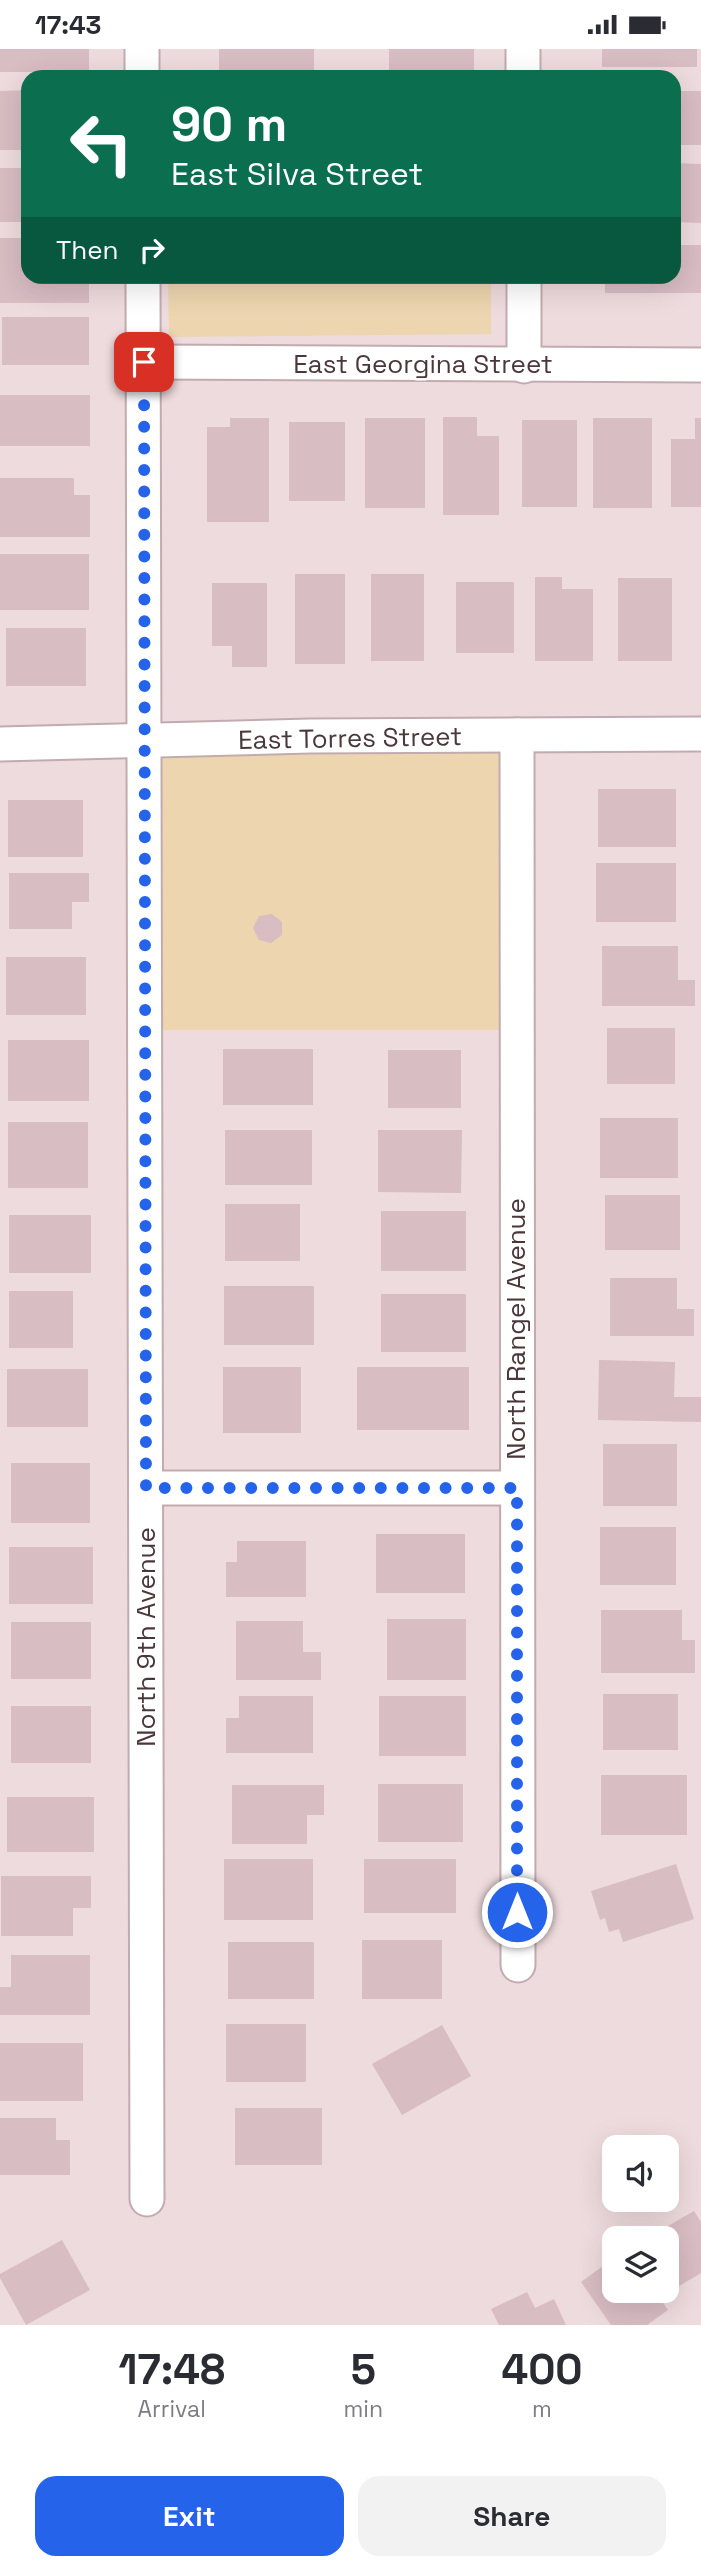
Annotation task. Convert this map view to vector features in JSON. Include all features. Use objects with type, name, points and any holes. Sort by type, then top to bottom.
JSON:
[{"type":"street","points":[[142,49],[142,70]]},
{"type":"street","points":[[523,49],[523,70]]},
{"type":"street","name":"North 9th Avenue","points":[[144,284],[147,2199]]},
{"type":"street","points":[[524,284],[524,366]]},
{"type":"street","name":"East Georgina Street","points":[[144,362],[701,365]]},
{"type":"street","name":"East Torres Street","points":[[0,744],[310,736],[701,734]]},
{"type":"street","name":"North Rangel Avenue","points":[[517,735],[518,1965]]},
{"type":"street","points":[[146,1488],[517,1488]]},
{"type":"shaded area","points":[[0,49],[701,49],[701,2325],[0,2325]]},
{"type":"shaded area","points":[[168,284],[491,284],[491,334],[169,337]]},
{"type":"shaded area","points":[[517,735],[515,1030],[145,1030],[144,742]]},
{"type":"building","points":[[0,49],[89,49],[89,70],[0,72]]},
{"type":"building","points":[[219,49],[314,49],[314,70],[219,70]]},
{"type":"building","points":[[389,49],[474,49],[474,70],[389,70]]},
{"type":"building","points":[[602,49],[697,49],[697,67],[602,67]]},
{"type":"building","points":[[21,90],[21,150],[0,150],[0,91]]},
{"type":"building","points":[[681,91],[701,91],[701,145],[681,145]]},
{"type":"building","points":[[681,163],[701,164],[701,223],[681,222]]},
{"type":"building","points":[[0,168],[21,168],[21,222],[0,222]]},
{"type":"building","points":[[0,238],[21,238],[21,284],[89,284],[89,303],[0,303]]},
{"type":"building","points":[[681,245],[701,245],[701,293],[605,293],[605,284],[681,284]]},
{"type":"building","points":[[2,317],[89,317],[89,365],[2,365]]},
{"type":"building","points":[[0,395],[90,395],[90,446],[0,446]]},
{"type":"building","points":[[443,417],[477,417],[477,436],[499,436],[499,515],[443,515]]},
{"type":"building","points":[[230,418],[269,418],[269,522],[207,522],[207,427],[230,427]]},
{"type":"building","points":[[365,418],[425,418],[425,508],[365,508]]},
{"type":"building","points":[[593,418],[652,418],[652,508],[593,508]]},
{"type":"building","points":[[695,418],[701,418],[701,507],[671,507],[671,439],[695,439]]},
{"type":"building","points":[[522,420],[577,420],[577,507],[522,507]]},
{"type":"building","points":[[289,422],[345,422],[345,501],[289,501]]},
{"type":"building","points":[[0,478],[74,478],[74,495],[90,495],[90,537],[0,537]]},
{"type":"building","points":[[0,554],[89,554],[89,610],[0,610]]},
{"type":"building","points":[[295,574],[345,574],[345,664],[295,664]]},
{"type":"building","points":[[371,574],[424,574],[424,661],[371,661]]},
{"type":"building","points":[[535,577],[562,577],[562,589],[593,589],[593,661],[535,661]]},
{"type":"building","points":[[618,578],[672,578],[672,661],[618,661]]},
{"type":"building","points":[[456,582],[514,582],[514,653],[456,653]]},
{"type":"building","points":[[212,583],[267,583],[267,667],[232,667],[232,646],[212,646]]},
{"type":"building","points":[[6,628],[86,628],[86,686],[6,686]]},
{"type":"building","points":[[598,789],[676,789],[676,847],[598,847]]},
{"type":"building","points":[[8,800],[83,800],[83,857],[8,857]]},
{"type":"building","points":[[596,863],[676,863],[676,922],[596,922]]},
{"type":"building","points":[[9,873],[89,873],[89,902],[72,902],[72,929],[9,929]]},
{"type":"building","points":[[272,914],[282,922],[282,935],[271,943],[259,940],[253,928],[259,916]]},
{"type":"building","points":[[602,946],[678,946],[678,980],[695,980],[695,1006],[602,1006]]},
{"type":"building","points":[[6,957],[86,957],[86,1015],[6,1015]]},
{"type":"building","points":[[607,1028],[675,1028],[675,1084],[607,1084]]},
{"type":"building","points":[[8,1040],[89,1040],[89,1101],[8,1101]]},
{"type":"building","points":[[223,1049],[313,1049],[313,1105],[223,1105]]},
{"type":"building","points":[[388,1050],[461,1050],[461,1108],[388,1108]]},
{"type":"building","points":[[600,1118],[678,1118],[678,1178],[600,1178]]},
{"type":"building","points":[[8,1122],[88,1122],[88,1188],[8,1188]]},
{"type":"building","points":[[225,1130],[312,1130],[312,1185],[225,1185]]},
{"type":"building","points":[[378,1130],[462,1130],[461,1193],[378,1192]]},
{"type":"building","points":[[605,1195],[680,1195],[680,1250],[605,1250]]},
{"type":"building","points":[[225,1204],[300,1204],[300,1261],[225,1261]]},
{"type":"building","points":[[381,1211],[466,1211],[466,1271],[381,1271]]},
{"type":"building","points":[[9,1215],[91,1215],[91,1273],[9,1273]]},
{"type":"building","points":[[610,1278],[677,1278],[677,1309],[694,1309],[694,1336],[610,1336]]},
{"type":"building","points":[[224,1286],[314,1286],[314,1345],[224,1345]]},
{"type":"building","points":[[9,1291],[73,1291],[73,1348],[9,1348]]},
{"type":"building","points":[[381,1294],[466,1294],[466,1352],[381,1352]]},
{"type":"building","points":[[599,1360],[675,1362],[674,1397],[701,1397],[701,1422],[598,1420]]},
{"type":"building","points":[[223,1367],[301,1367],[301,1433],[223,1433]]},
{"type":"building","points":[[357,1367],[469,1367],[469,1430],[357,1430]]},
{"type":"building","points":[[7,1369],[88,1369],[88,1427],[7,1427]]},
{"type":"building","points":[[603,1444],[677,1444],[677,1506],[603,1506]]},
{"type":"building","points":[[11,1463],[90,1463],[90,1523],[11,1523]]},
{"type":"building","points":[[600,1527],[676,1527],[676,1585],[600,1585]]},
{"type":"building","points":[[376,1534],[465,1534],[465,1593],[376,1593]]},
{"type":"building","points":[[237,1541],[306,1541],[306,1597],[226,1597],[226,1562],[237,1562]]},
{"type":"building","points":[[9,1547],[93,1547],[93,1604],[9,1604]]},
{"type":"building","points":[[601,1610],[682,1610],[682,1640],[695,1640],[695,1673],[601,1673]]},
{"type":"building","points":[[387,1619],[466,1619],[466,1680],[387,1680]]},
{"type":"building","points":[[236,1621],[303,1621],[303,1652],[321,1652],[321,1680],[236,1680]]},
{"type":"building","points":[[11,1622],[91,1622],[91,1679],[11,1679]]},
{"type":"building","points":[[603,1694],[678,1694],[678,1750],[603,1750]]},
{"type":"building","points":[[239,1696],[313,1696],[313,1753],[226,1753],[226,1718],[239,1718]]},
{"type":"building","points":[[379,1696],[466,1696],[466,1756],[379,1756]]},
{"type":"building","points":[[11,1706],[91,1706],[91,1763],[11,1763]]},
{"type":"building","points":[[601,1775],[687,1775],[687,1835],[601,1835]]},
{"type":"building","points":[[378,1784],[463,1784],[463,1842],[378,1842]]},
{"type":"building","points":[[232,1785],[324,1785],[324,1815],[307,1815],[307,1844],[232,1844]]},
{"type":"building","points":[[7,1797],[94,1797],[94,1852],[7,1852]]},
{"type":"building","points":[[224,1859],[313,1859],[313,1920],[224,1920]]},
{"type":"building","points":[[364,1859],[456,1859],[456,1913],[364,1913]]},
{"type":"building","points":[[676,1864],[694,1919],[623,1942],[619,1929],[609,1932],[605,1918],[600,1920],[591,1891]]},
{"type":"building","points":[[1,1876],[91,1876],[91,1908],[73,1908],[73,1936],[1,1936]]},
{"type":"building","points":[[362,1940],[442,1940],[442,1999],[362,1999]]},
{"type":"building","points":[[228,1942],[314,1942],[314,1999],[228,1999]]},
{"type":"building","points":[[11,1955],[90,1955],[90,2015],[0,2015],[0,1987],[11,1987]]},
{"type":"building","points":[[226,2024],[306,2024],[306,2082],[226,2082]]},
{"type":"building","points":[[442,2025],[471,2076],[402,2115],[372,2064]]},
{"type":"building","points":[[0,2043],[83,2043],[83,2101],[0,2101]]},
{"type":"building","points":[[235,2108],[322,2108],[322,2165],[235,2165]]},
{"type":"building","points":[[0,2118],[56,2118],[56,2140],[70,2140],[70,2175],[0,2175]]},
{"type":"building","points":[[694,2211],[701,2222],[701,2273],[679,2286],[679,2226],[668,2226]]},
{"type":"building","points":[[62,2240],[90,2290],[26,2325],[0,2274]]},
{"type":"building","points":[[602,2267],[602,2303],[663,2303],[668,2310],[647,2325],[611,2325],[581,2282]]},
{"type":"building","points":[[527,2292],[535,2308],[554,2299],[566,2325],[499,2325],[491,2309]]},
{"type":"route","points":[[144,362],[146,1488],[517,1488],[517,1912]]}]
